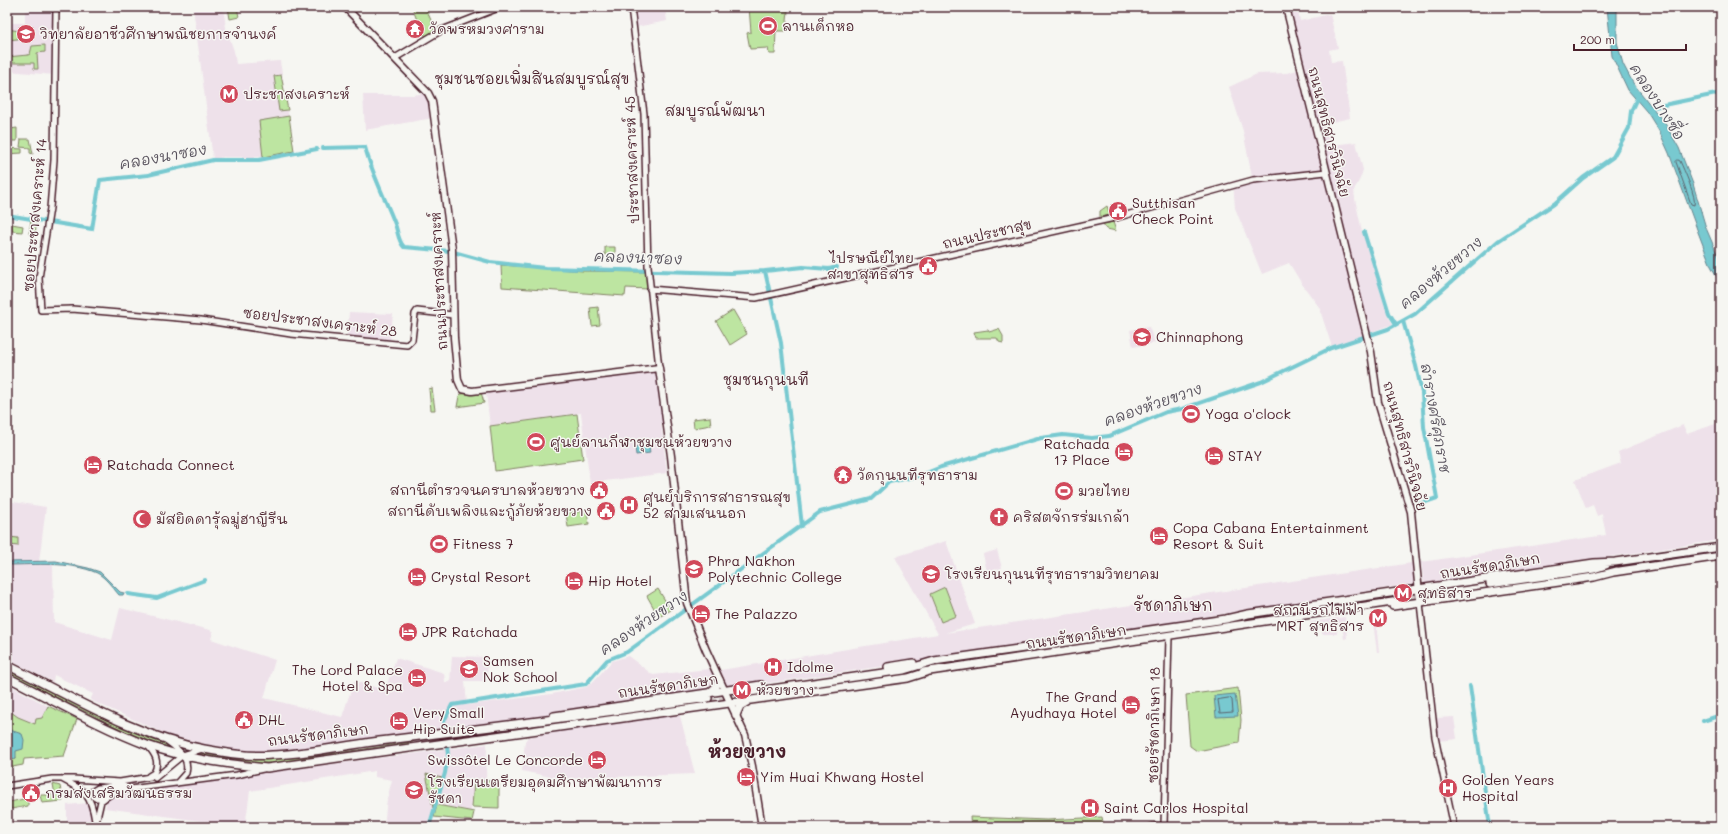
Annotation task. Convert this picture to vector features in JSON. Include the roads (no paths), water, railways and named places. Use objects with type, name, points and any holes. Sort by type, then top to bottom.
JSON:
[{"type":"main road","name":"ถนนประชาสงเคราะห์","points":[[345,7],[428,93],[432,101],[452,251],[453,315],[458,380],[460,387],[464,391],[485,390],[659,368]]},
{"type":"main road","name":"ถนนสุทธิสารวินิจฉัย","points":[[1286,7],[1367,336],[1378,402],[1411,512],[1420,603]]},
{"type":"main road","points":[[659,368],[671,456],[687,603],[719,680],[745,735],[750,755],[762,827]]},
{"type":"main road","name":"ถนนรัชดาภิเษก","points":[[7,665],[139,730],[166,740],[202,749],[235,754],[260,756],[285,755],[530,722],[570,712],[710,700],[730,703],[750,694],[903,664],[929,662],[1226,619],[1248,614],[1399,599],[1420,603],[1440,593],[1594,563],[1615,562],[1721,547]]},
{"type":"main road","name":"ถนนรัชดาภิเษก","points":[[7,677],[115,731],[148,745],[183,755],[234,765],[267,768],[529,730],[710,700],[725,691],[750,694],[927,672],[1228,628],[1250,627],[1399,599],[1418,589],[1440,593],[1594,577],[1617,571],[1721,556]]},
{"type":"main road","points":[[710,700],[719,680]]},
{"type":"main road","points":[[736,715],[740,706],[750,694]]},
{"type":"street","name":"ซอยประชาสงเคราะห์ 14","points":[[56,7],[53,183],[39,278],[41,310],[72,309],[180,318]]},
{"type":"street","points":[[395,58],[442,30],[501,7]]},
{"type":"street","name":"ประชาสงเคราะห์ 45","points":[[632,7],[644,114],[648,274],[650,289]]},
{"type":"street","name":"ถนนประชาสุข","points":[[650,289],[731,295],[750,298],[770,295],[1119,217],[1253,180],[1326,172]]},
{"type":"street","points":[[650,289],[659,368]]},
{"type":"street","name":"ซอยประชาสงเคราะห์ 28","points":[[180,318],[221,322],[291,334],[408,345],[412,340],[415,314],[417,311],[453,315]]},
{"type":"street","name":"ถนนสุทธิสารวินิจฉัย","points":[[1420,603],[1436,744],[1454,827]]},
{"type":"street","name":"ซอยรัชดาภิเษก 18","points":[[1151,827],[1164,825],[1169,637]]},
{"type":"street","points":[[166,740],[183,755],[187,763],[186,773],[176,783]]},
{"type":"street","points":[[137,780],[151,775],[156,769],[157,758],[148,745]]},
{"type":"street","points":[[92,794],[93,791],[98,788],[147,781],[156,776],[183,755],[202,749]]},
{"type":"street","points":[[92,794],[95,798],[98,798],[115,791],[136,787],[237,775],[267,768]]},
{"type":"street","points":[[7,786],[61,778],[114,781],[137,780],[156,776]]},
{"type":"street","points":[[61,778],[78,787],[90,799],[96,826]]},
{"type":"street","points":[[92,794],[93,788],[96,786],[114,781]]},
{"type":"street","points":[[96,826],[101,801],[115,791]]},
{"type":"water","points":[[1607,7],[1617,7],[1617,42],[1623,64],[1633,83],[1666,125],[1679,148],[1693,184],[1706,228],[1721,263],[1721,284],[1711,266],[1669,153],[1659,131],[1647,112],[1628,90],[1612,56]]},
{"type":"water","points":[[649,445],[650,453],[636,455],[635,447]]},
{"type":"water","points":[[56,561],[100,572],[120,592],[124,593],[123,595],[119,595],[103,577],[86,569],[52,564],[7,565],[7,562]]},
{"type":"water","points":[[1235,694],[1238,716],[1216,717],[1214,696]]},
{"type":"water","points":[[7,729],[22,734],[24,740],[23,749],[16,751],[16,759],[7,760]]},
{"type":"waterway","name":"คลองบางซื่อ","points":[[1650,109],[1721,93]]},
{"type":"waterway","name":"คลองห้วยขวาง","points":[[429,827],[445,773],[448,755],[444,721],[452,705],[586,684],[607,660],[627,652],[820,512],[871,499],[889,482],[919,476],[941,467],[1041,438],[1063,435],[1092,438],[1109,436],[1166,412],[1182,409],[1261,382],[1331,348],[1388,329],[1415,314],[1498,241],[1554,204],[1583,178],[1613,157],[1629,128],[1631,111],[1638,96]]},
{"type":"waterway","name":"คลองนาซอง","points":[[323,148],[365,147],[375,176],[395,224],[399,239],[404,247],[450,251],[490,262],[545,268],[731,273],[765,271],[781,343],[802,526]]},
{"type":"waterway","name":"คลองนาซอง","points":[[7,215],[92,229],[100,180],[148,175],[213,160],[259,160],[317,149]]},
{"type":"waterway","points":[[1364,232],[1389,313],[1396,324]]},
{"type":"waterway","points":[[765,271],[803,267],[829,269],[837,267]]},
{"type":"waterway","name":"ลำรางศรีศุภราช","points":[[1403,321],[1422,393],[1424,427],[1437,498],[1417,505]]},
{"type":"waterway","points":[[128,594],[157,598],[205,580]]},
{"type":"waterway","points":[[1470,686],[1490,827]]},
{"type":"waterway","points":[[1703,721],[1721,715]]},
{"type":"tunnel","points":[[1399,597],[1440,591]]},
{"type":"tunnel","points":[[709,702],[751,696]]},
{"type":"place","name":"ลานเด็กหอ","points":[[768,26]]},
{"type":"place","name":"วัดพรหมวงศาราม","points":[[415,29]]},
{"type":"place","name":"วิทยาลัยอาชีวศึกษาพณิชยการจำนงค์","points":[[26,34]]},
{"type":"place","name":"ประชาสงเคราะห์","points":[[229,94]]},
{"type":"place","name":"Sutthisan Check Point","points":[[1118,211]]},
{"type":"place","name":"ไปรษณีย์ไทย สาขาสุทธิสาร","points":[[928,266]]},
{"type":"place","name":"Chinnaphong","points":[[1142,337]]},
{"type":"place","name":"Yoga o'clock","points":[[1191,414]]},
{"type":"place","name":"ศูนย์ลานกีฬาชุมชนห้วยขวาง","points":[[536,442]]},
{"type":"place","name":"Ratchada 17 Place","points":[[1124,452]]},
{"type":"place","name":"STAY","points":[[1214,456]]},
{"type":"place","name":"Ratchada Connect","points":[[93,465]]},
{"type":"place","name":"วัดกุนนทีรุทธาราม","points":[[843,475]]},
{"type":"place","name":"สถานีตำรวจนครบาลห้วยขวาง","points":[[599,490]]},
{"type":"place","name":"มวยไทย","points":[[1064,491]]},
{"type":"place","name":"ศูนย์บริการสาธารณสุข 52 สามเสนนอก","points":[[629,505]]},
{"type":"place","name":"สถานีดับเพลิงและกู้ภัยห้วยขวาง","points":[[606,511]]},
{"type":"place","name":"คริสตจักรร่มเกล้า","points":[[999,517]]},
{"type":"place","name":"มัสยิดดารุ้ลมู่ฮาญีรีน","points":[[142,519]]},
{"type":"place","name":"Copa Cabana Entertainment Resort & Suit","points":[[1159,536]]},
{"type":"place","name":"Fitness 7","points":[[439,544]]},
{"type":"place","name":"Phra Nakhon Polytechnic College","points":[[694,569]]},
{"type":"place","name":"โรงเรียนกุนนทีรุทธารามวิทยาคม","points":[[931,574]]},
{"type":"place","name":"Crystal Resort","points":[[417,577]]},
{"type":"place","name":"Hip Hotel","points":[[574,581]]},
{"type":"place","name":"สุทธิสาร","points":[[1403,593]]},
{"type":"place","name":"The Palazzo","points":[[701,614]]},
{"type":"place","name":"สถานีรถไฟฟ้า MRT สุทธิสาร","points":[[1378,618]]},
{"type":"place","name":"JPR Ratchada","points":[[408,632]]},
{"type":"place","name":"Idolme","points":[[773,667]]},
{"type":"place","name":"Samsen Nok School","points":[[469,669]]},
{"type":"place","name":"The Lord Palace Hotel & Spa","points":[[417,678]]},
{"type":"place","name":"ห้วยขวาง","points":[[742,690]]},
{"type":"place","name":"The Grand Ayudhaya Hotel","points":[[1131,705]]},
{"type":"place","name":"DHL","points":[[244,720]]},
{"type":"place","name":"Very Small Hip Suite","points":[[399,721]]},
{"type":"place","name":"Swissôtel Le Concorde","points":[[597,760]]},
{"type":"place","name":"Yim Huai Khwang Hostel","points":[[746,777]]},
{"type":"place","name":"Golden Years Hospital","points":[[1448,788]]},
{"type":"place","name":"โรงเรียนเตรียมอุดมศึกษาพัฒนาการ รัชดา","points":[[414,790]]},
{"type":"place","name":"กรมส่งเสริมวัฒนธรรม","points":[[31,793]]},
{"type":"place","name":"Saint Carlos Hospital","points":[[1090,808]]},
{"type":"district","name":"ชุมชนซอยเพิ่มสินสมบูรณ์สุข","points":[[532,79]]},
{"type":"district","name":"สมบูรณ์พัฒนา","points":[[715,111]]},
{"type":"district","name":"ชุมชนกุนนที","points":[[766,380]]},
{"type":"district","name":"รัชดาภิเษก","points":[[1173,605]]},
{"type":"district","name":"ห้วยขวาง","points":[[747,752]]}]
